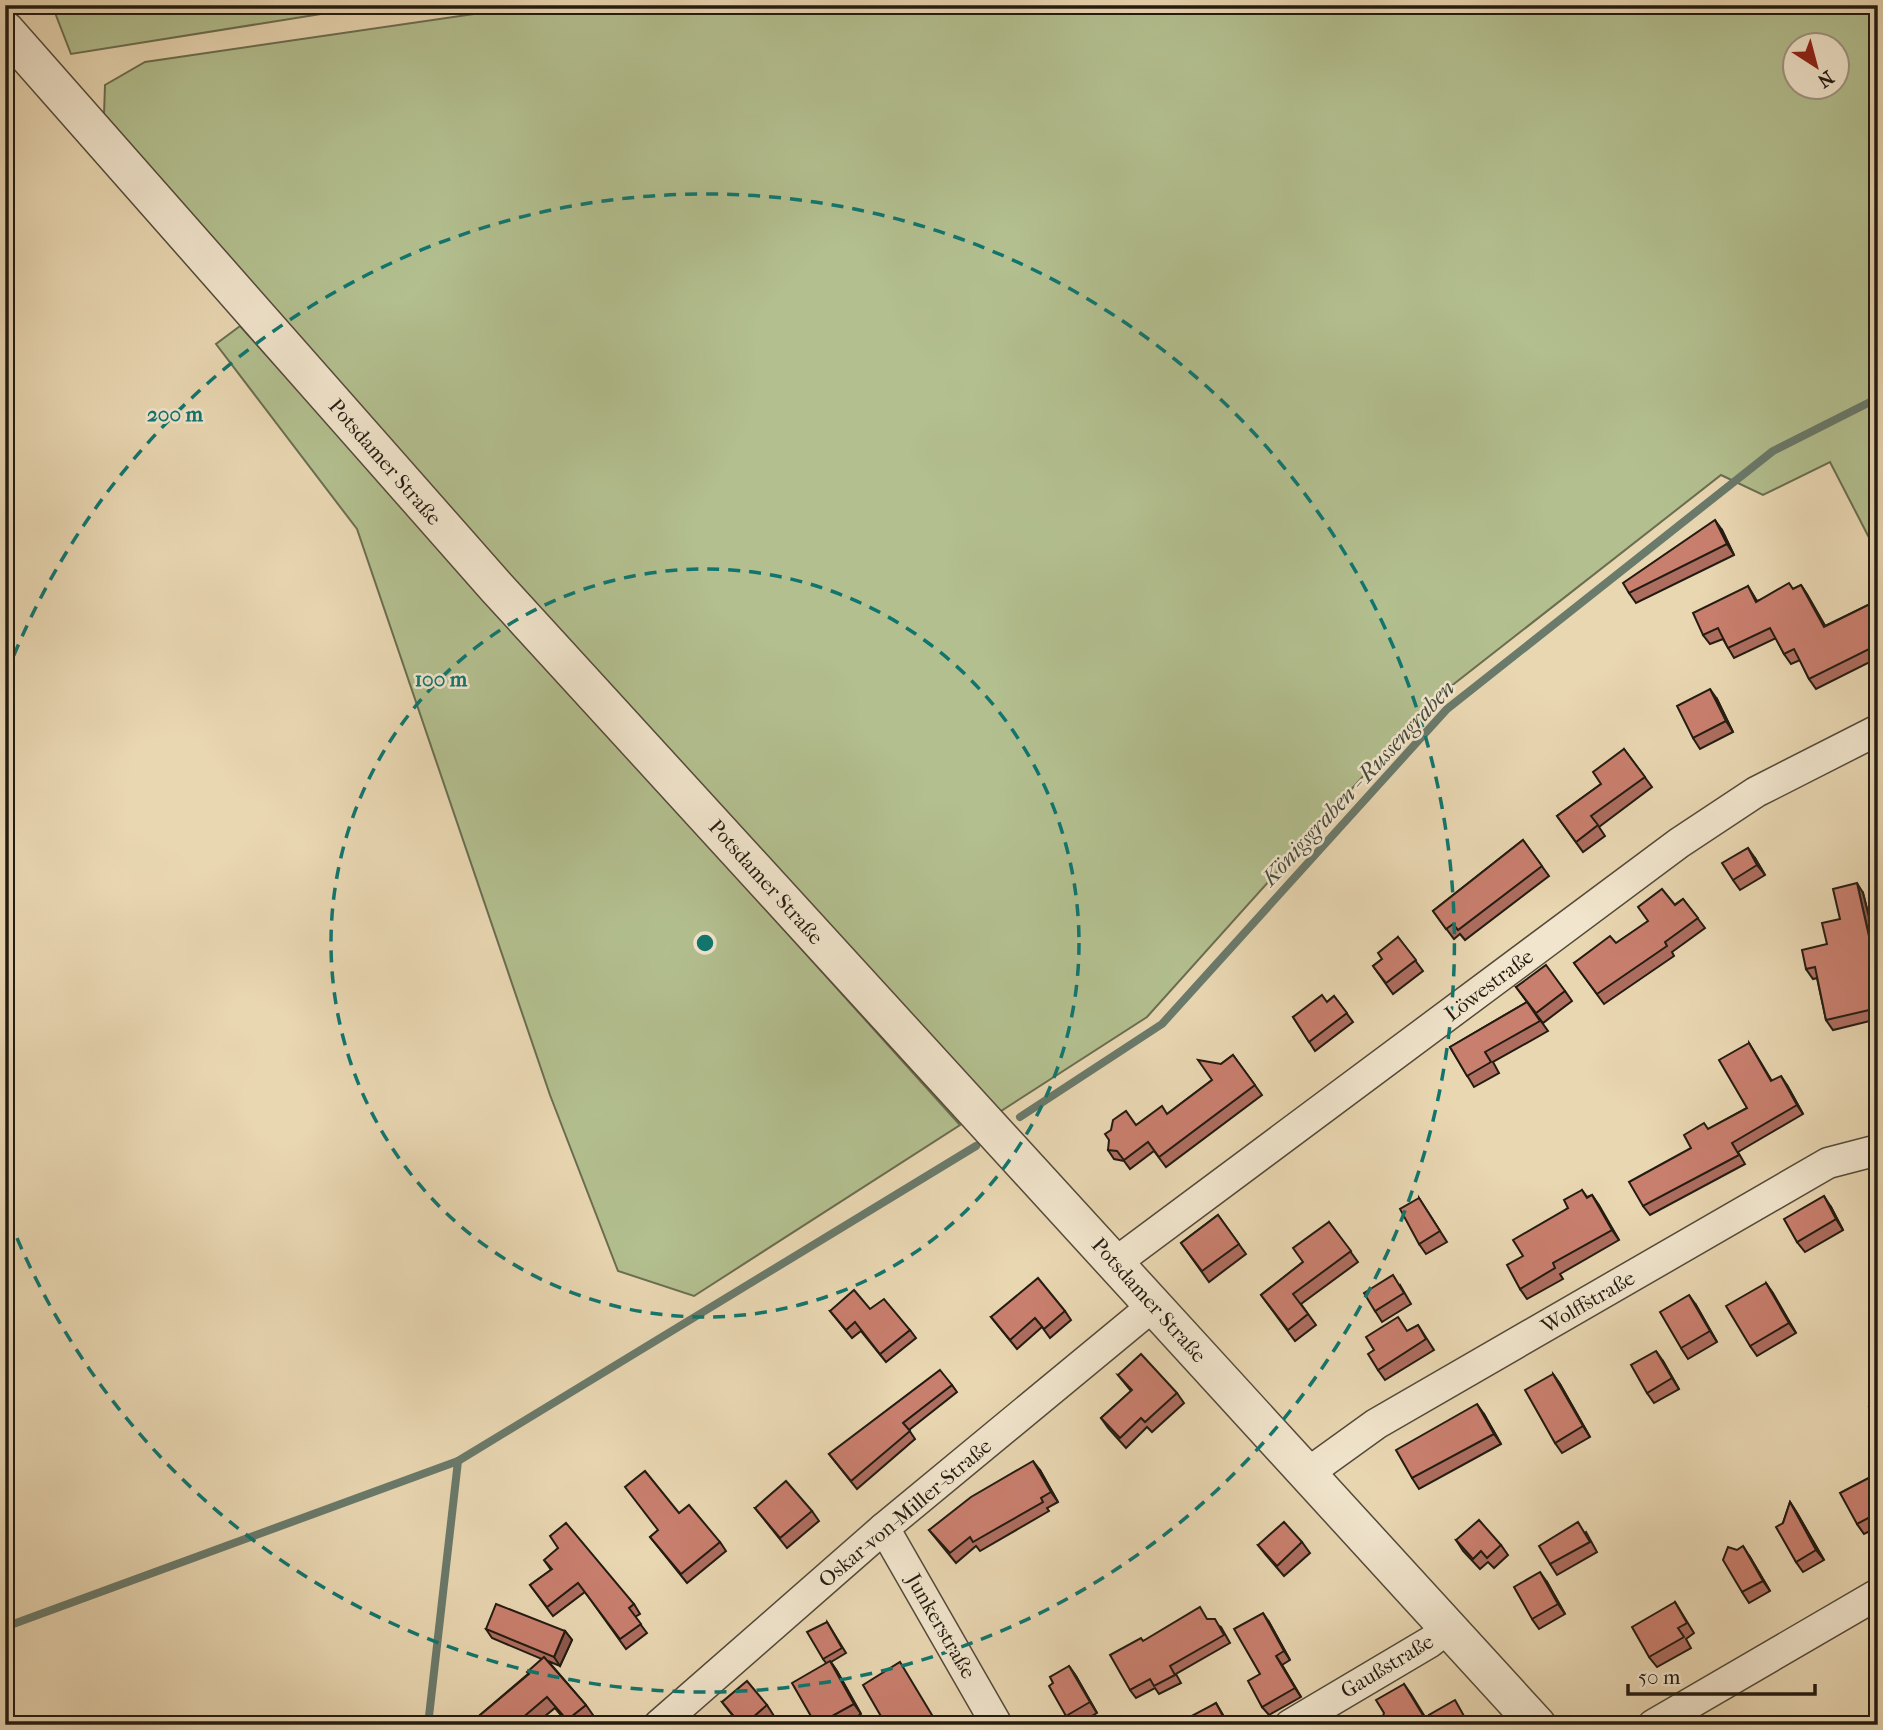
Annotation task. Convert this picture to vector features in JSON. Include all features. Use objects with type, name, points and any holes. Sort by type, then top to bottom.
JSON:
[{"type":"street","name":"Potsdamer Straße","points":[[5,30],[506,598],[1538,1725]]},
{"type":"street","name":"Löwestraße","points":[[1115,1263],[1679,843],[1756,792],[1878,730]]},
{"type":"street","name":"Wolffstraße","points":[[1308,1473],[1376,1424],[1828,1163],[1878,1150]]},
{"type":"street","name":"Oskar-von-Miller-Straße","points":[[659,1725],[884,1528],[1154,1305]]},
{"type":"street","name":"Junkerstraße","points":[[884,1528],[997,1725]]},
{"type":"street","points":[[1653,1725],[1878,1594]]},
{"type":"street","name":"Gaußstraße","points":[[1290,1725],[1430,1642],[1448,1628]]},
{"type":"green space","points":[[52,5],[377,5],[71,54]]},
{"type":"green space","points":[[536,5],[1878,5],[1878,555],[1830,462],[1763,495],[1721,475],[1427,705],[1147,1017],[998,1113],[431,496],[104,115],[105,85],[145,62]]},
{"type":"green space","points":[[240,326],[960,1125],[694,1296],[618,1271],[550,1095],[357,529],[216,344]]},
{"type":"building","points":[[1715,520],[1727,544],[1629,593],[1623,583]]},
{"type":"building","points":[[1789,583],[1793,589],[1801,585],[1824,627],[1878,600],[1878,652],[1875,646],[1809,679],[1794,649],[1784,654],[1770,628],[1728,648],[1718,628],[1703,635],[1693,613],[1748,586],[1756,602]]},
{"type":"building","points":[[1710,689],[1726,721],[1693,738],[1677,706]]},
{"type":"building","points":[[1624,749],[1645,777],[1591,816],[1598,825],[1576,842],[1557,816],[1601,784],[1593,772]]},
{"type":"building","points":[[1523,840],[1542,866],[1458,930],[1453,924],[1446,929],[1433,911]]},
{"type":"building","points":[[1748,848],[1757,865],[1733,880],[1722,863]]},
{"type":"building","points":[[1857,883],[1873,954],[1878,952],[1878,1008],[1826,1020],[1815,967],[1806,969],[1802,950],[1827,944],[1822,923],[1840,919],[1833,889]]},
{"type":"building","points":[[1662,889],[1675,905],[1683,899],[1698,918],[1665,942],[1667,946],[1597,994],[1574,963],[1610,936],[1616,943],[1648,921],[1638,907]]},
{"type":"building","points":[[1398,937],[1416,960],[1386,983],[1373,966],[1382,959],[1378,953]]},
{"type":"building","points":[[1546,965],[1565,991],[1536,1013],[1516,987]]},
{"type":"building","points":[[1322,995],[1327,1002],[1334,996],[1347,1013],[1309,1042],[1293,1017]]},
{"type":"building","points":[[1527,1002],[1540,1021],[1485,1052],[1491,1062],[1467,1076],[1450,1047]]},
{"type":"building","points":[[1749,1043],[1771,1081],[1781,1076],[1797,1105],[1732,1143],[1739,1155],[1643,1206],[1629,1182],[1691,1148],[1684,1135],[1704,1123],[1708,1129],[1747,1108],[1719,1060]]},
{"type":"building","points":[[1233,1055],[1255,1085],[1159,1157],[1148,1142],[1124,1160],[1117,1151],[1108,1150],[1109,1140],[1105,1134],[1111,1130],[1113,1120],[1126,1111],[1136,1125],[1162,1106],[1167,1114],[1212,1080],[1198,1060],[1221,1064]]},
{"type":"building","points":[[1582,1190],[1587,1198],[1592,1195],[1612,1230],[1553,1263],[1555,1268],[1520,1289],[1507,1265],[1523,1256],[1513,1240],[1568,1208],[1564,1200]]},
{"type":"building","points":[[1824,1196],[1836,1219],[1797,1242],[1784,1219]]},
{"type":"building","points":[[1419,1198],[1440,1231],[1419,1244],[1400,1209]]},
{"type":"building","points":[[1218,1215],[1239,1244],[1202,1271],[1181,1243]]},
{"type":"building","points":[[1329,1222],[1351,1251],[1293,1294],[1308,1314],[1288,1330],[1261,1295],[1303,1262],[1293,1248]]},
{"type":"building","points":[[1393,1275],[1404,1293],[1375,1311],[1364,1293]]},
{"type":"building","points":[[1038,1278],[1065,1311],[1044,1329],[1035,1318],[1010,1340],[991,1317]]},
{"type":"building","points":[[1766,1283],[1789,1323],[1750,1346],[1726,1306]]},
{"type":"building","points":[[854,1290],[870,1309],[884,1299],[910,1330],[880,1354],[855,1322],[846,1330],[830,1311]]},
{"type":"building","points":[[1689,1295],[1710,1331],[1681,1348],[1660,1312]]},
{"type":"building","points":[[1398,1317],[1407,1331],[1418,1325],[1426,1339],[1378,1370],[1368,1354],[1374,1350],[1366,1337]]},
{"type":"building","points":[[1656,1351],[1672,1378],[1647,1393],[1631,1365]]},
{"type":"building","points":[[1141,1354],[1177,1393],[1145,1422],[1141,1418],[1120,1438],[1101,1418],[1132,1390],[1118,1375]]},
{"type":"building","points":[[940,1370],[952,1385],[903,1423],[910,1431],[851,1481],[829,1454]]},
{"type":"building","points":[[1553,1374],[1583,1426],[1555,1443],[1525,1390]]},
{"type":"building","points":[[1878,1403],[1878,1422],[1869,1407]]},
{"type":"building","points":[[1477,1404],[1494,1434],[1412,1478],[1396,1450]]},
{"type":"building","points":[[1033,1461],[1051,1492],[1041,1498],[1043,1502],[973,1542],[970,1537],[950,1553],[929,1530],[971,1497]]},
{"type":"building","points":[[645,1471],[679,1513],[689,1505],[720,1542],[681,1574],[650,1537],[658,1530],[625,1487]]},
{"type":"building","points":[[1878,1473],[1878,1513],[1857,1524],[1840,1493]]},
{"type":"building","points":[[786,1481],[812,1511],[780,1538],[755,1508]]},
{"type":"building","points":[[1790,1502],[1816,1550],[1796,1562],[1776,1527],[1783,1523]]},
{"type":"building","points":[[1479,1520],[1501,1545],[1487,1558],[1481,1551],[1473,1559],[1456,1540]]},
{"type":"building","points":[[1284,1522],[1302,1542],[1277,1566],[1258,1545]]},
{"type":"building","points":[[1578,1522],[1590,1542],[1550,1564],[1539,1546]]},
{"type":"building","points":[[566,1523],[634,1604],[629,1608],[641,1624],[620,1639],[578,1583],[547,1607],[530,1585],[552,1569],[544,1560],[558,1548],[550,1536]]},
{"type":"building","points":[[1743,1546],[1763,1581],[1742,1592],[1723,1560],[1728,1547],[1737,1550]]},
{"type":"building","points":[[1540,1572],[1558,1604],[1532,1619],[1514,1587]]},
{"type":"building","points":[[1675,1602],[1687,1623],[1678,1628],[1684,1637],[1649,1657],[1632,1627]]},
{"type":"building","points":[[496,1604],[565,1631],[554,1657],[486,1629]]},
{"type":"building","points":[[1200,1607],[1207,1619],[1215,1619],[1224,1635],[1170,1666],[1175,1675],[1154,1686],[1150,1679],[1130,1690],[1110,1655],[1141,1638],[1143,1641]]},
{"type":"building","points":[[1263,1613],[1284,1651],[1276,1656],[1295,1688],[1262,1707],[1248,1681],[1260,1674],[1234,1629]]},
{"type":"building","points":[[827,1622],[842,1648],[823,1659],[807,1632]]},
{"type":"building","points":[[544,1657],[586,1705],[567,1720],[547,1697],[514,1725],[486,1725],[479,1716],[529,1674],[527,1672]]},
{"type":"building","points":[[830,1661],[854,1704],[816,1725],[792,1683]]},
{"type":"building","points":[[900,1662],[938,1725],[886,1725],[863,1685]]},
{"type":"building","points":[[1069,1666],[1090,1702],[1066,1716],[1049,1686],[1053,1683],[1050,1677]]},
{"type":"building","points":[[747,1681],[767,1705],[741,1725],[722,1702]]},
{"type":"building","points":[[1404,1684],[1424,1717],[1411,1725],[1390,1725],[1388,1720],[1382,1719],[1384,1713],[1376,1700]]},
{"type":"building","points":[[1455,1700],[1469,1725],[1434,1725],[1429,1715]]},
{"type":"building","points":[[1216,1703],[1225,1720],[1216,1725],[1182,1725],[1180,1722]]},
{"type":"waterway","name":"Königsgraben - Russengraben","points":[[1020,1117],[1162,1024],[1447,709],[1773,451],[1878,398]]},
{"type":"waterway","points":[[5,1627],[458,1461],[976,1146]]},
{"type":"waterway","points":[[428,1725],[458,1461]]}]
